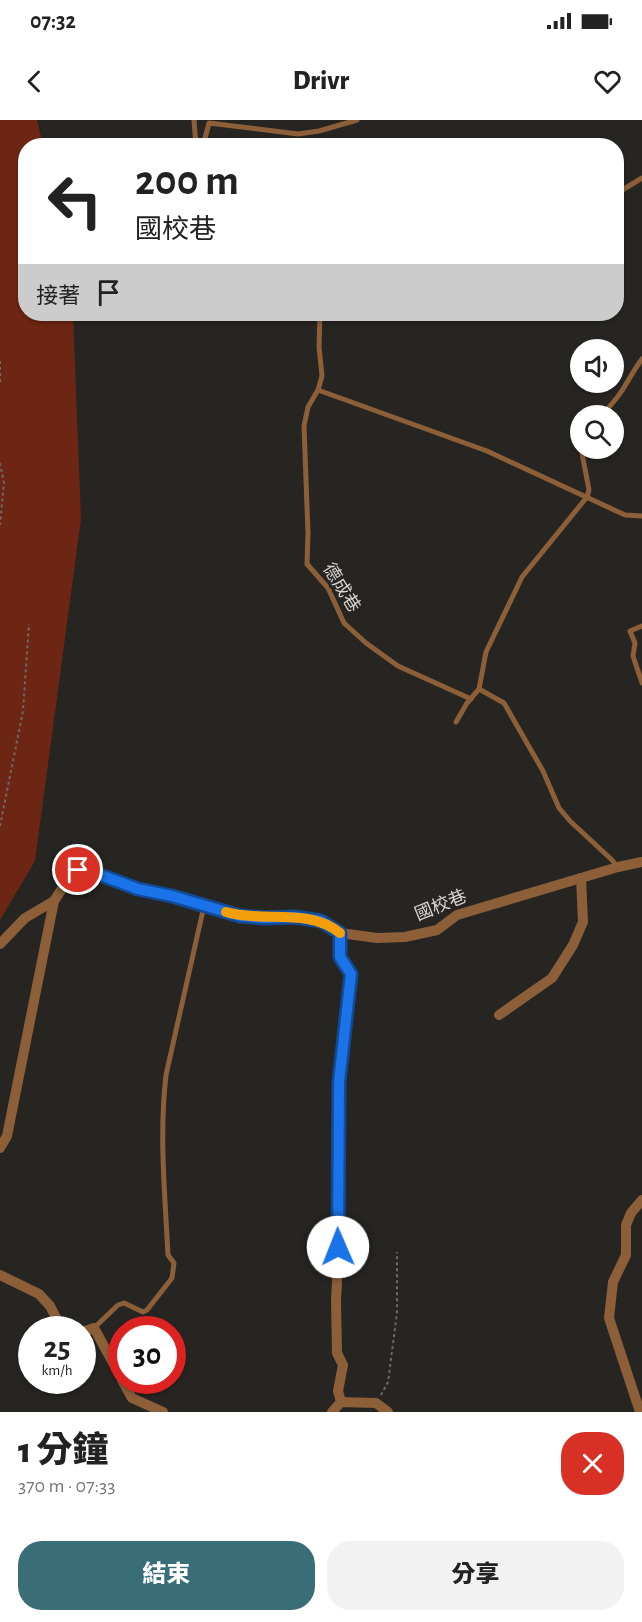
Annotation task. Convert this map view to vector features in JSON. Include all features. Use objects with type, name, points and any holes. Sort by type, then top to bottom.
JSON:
[{"type":"street","name":"國校巷","points":[[0,944],[25,918],[54,901],[71,875],[78,870],[87,870],[138,889],[172,896],[240,916],[295,917],[321,921],[340,933],[377,938],[405,937],[437,930],[457,915],[618,867],[642,862]]},
{"type":"street","points":[[499,1015],[552,978],[573,945],[583,922],[581,878]]},
{"type":"street","points":[[0,1149],[7,1136],[54,901]]},
{"type":"street","points":[[340,933],[340,957],[351,974],[339,1082],[336,1301],[337,1353],[343,1365],[338,1391],[341,1402]]},
{"type":"street","points":[[640,1412],[609,1318],[613,1282],[626,1255],[626,1225],[631,1213],[642,1200]]},
{"type":"street","points":[[0,1275],[39,1294],[55,1316]]},
{"type":"street","points":[[96,1332],[108,1354]]},
{"type":"street","points":[[130,1394],[132,1398],[163,1412]]},
{"type":"street","points":[[332,1412],[341,1402],[376,1403],[388,1412]]},
{"type":"lane","points":[[194,120],[195,138]]},
{"type":"lane","points":[[205,138],[209,123],[298,134],[319,131],[357,120]]},
{"type":"lane","points":[[624,189],[642,178]]},
{"type":"lane","name":"德成巷","points":[[320,321],[319,347],[322,376],[318,390],[308,407],[304,426],[308,564],[328,588],[344,623],[366,643],[398,666],[471,699]]},
{"type":"lane","points":[[611,405],[642,359]]},
{"type":"lane","points":[[318,390],[487,451],[625,515],[642,516]]},
{"type":"lane","points":[[456,722],[479,689],[486,652],[522,577],[587,498],[589,490],[584,459]]},
{"type":"lane","points":[[642,626],[630,631],[635,643],[633,656],[642,683]]},
{"type":"lane","points":[[479,689],[504,703],[543,771],[559,808],[618,867]]},
{"type":"lane","points":[[96,1326],[118,1305],[124,1303],[143,1312],[147,1310],[172,1278],[174,1263],[168,1255],[166,1232],[163,1100],[166,1075],[204,906]]},
{"type":"path","points":[[0,361],[0,382]]},
{"type":"path","points":[[0,463],[4,477],[0,525]]},
{"type":"path","points":[[0,826],[23,711],[29,624]]},
{"type":"path","points":[[376,1403],[388,1382],[397,1313],[397,1252]]},
{"type":"shaded area","points":[[0,120],[37,120],[41,138],[18,138],[18,321],[73,321],[81,519],[35,861],[0,920]]},
{"type":"slow traffic","points":[[226,912],[240,916],[295,917],[321,921],[340,933]]},
{"type":"route","points":[[78,870],[87,870],[138,889],[172,896],[240,916],[295,917],[321,921],[340,933],[340,957],[351,974],[339,1082],[338,1247]]}]
